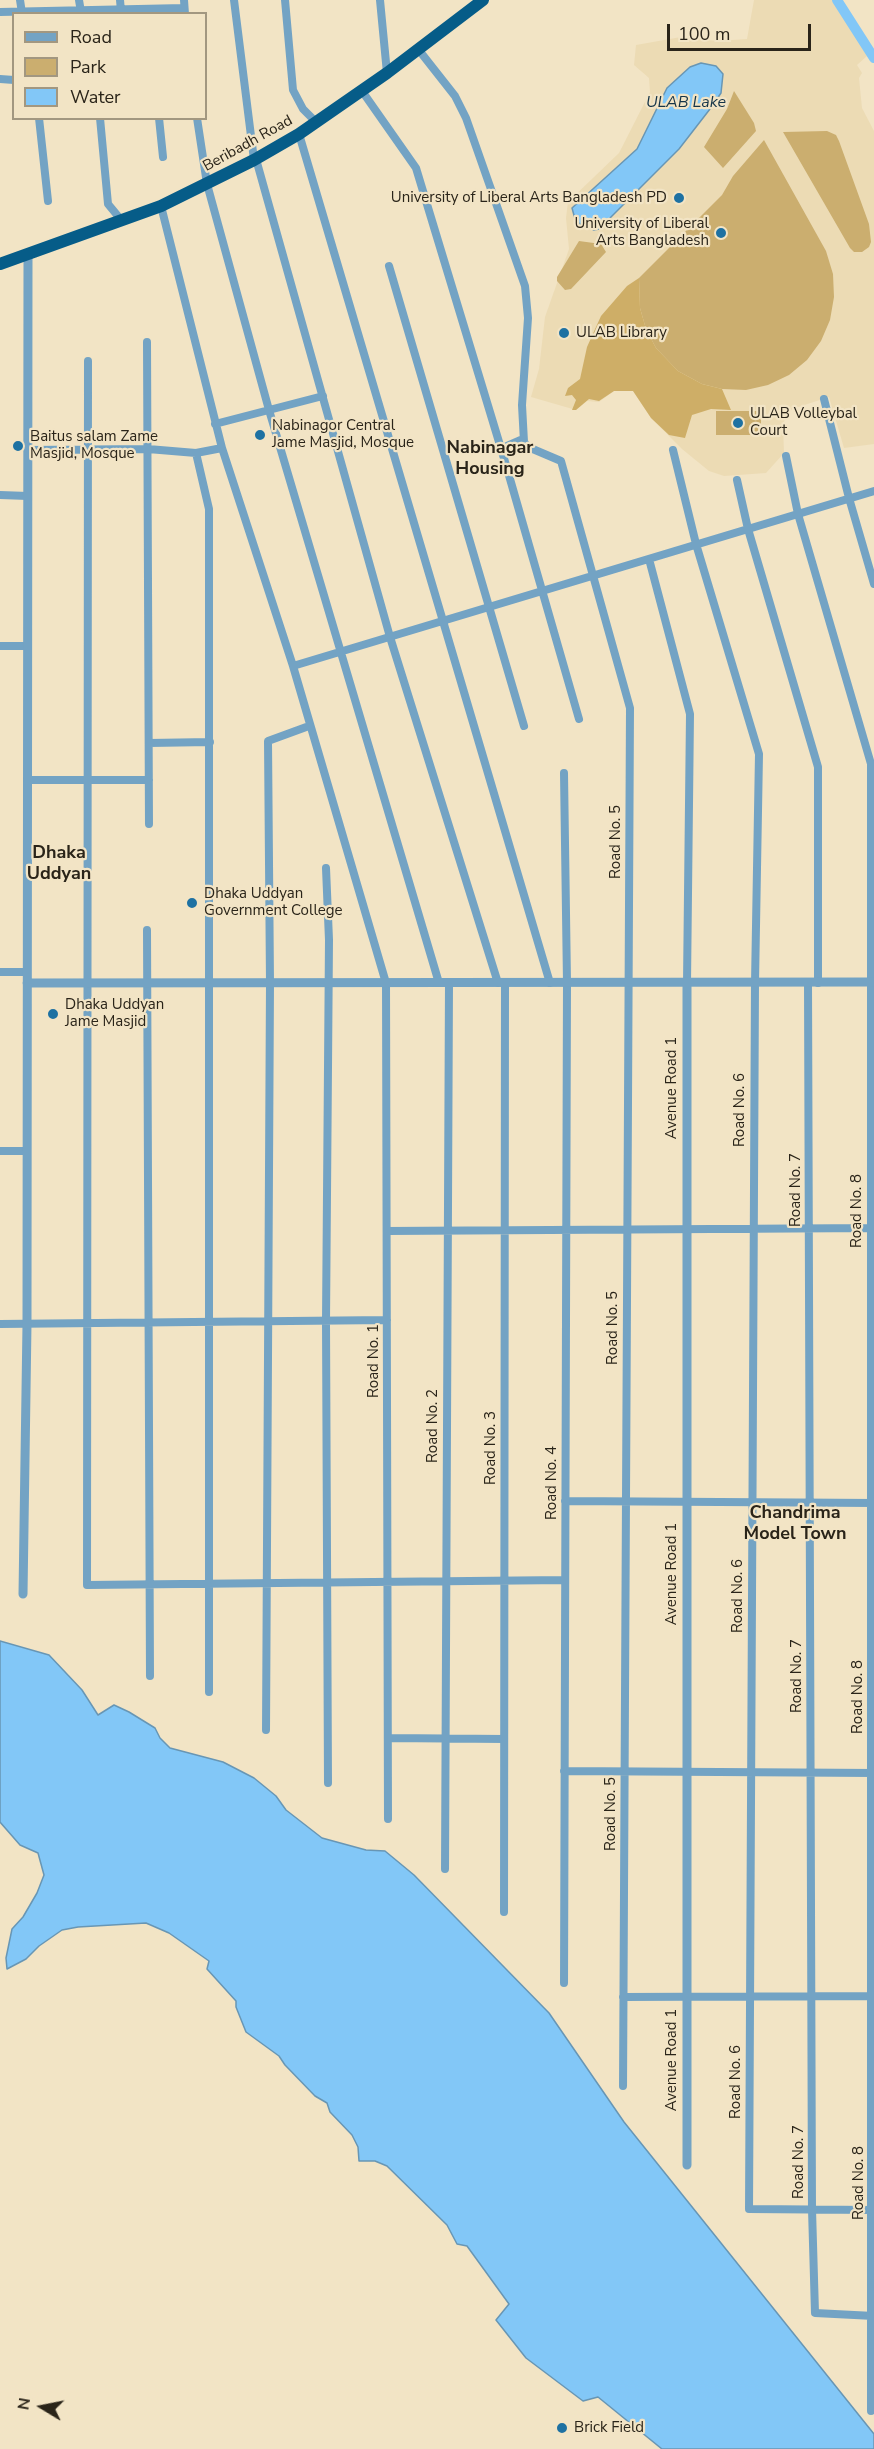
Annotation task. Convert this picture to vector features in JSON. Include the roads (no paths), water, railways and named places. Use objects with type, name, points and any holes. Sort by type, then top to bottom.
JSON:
[{"type":"highway","name":"Beribadh Road","points":[[0,262],[161,206],[255,159],[299,134],[362,91],[483,0]]},
{"type":"street","points":[[79,0],[81,12],[184,7]]},
{"type":"street","points":[[120,0],[121,11]]},
{"type":"street","name":"Road No. 3","points":[[234,0],[255,159],[390,637],[501,983],[505,1230],[504,1912]]},
{"type":"street","points":[[285,0],[293,90],[303,109],[316,122]]},
{"type":"street","points":[[380,0],[387,73]]},
{"type":"street","points":[[418,49],[455,96],[466,118],[525,286],[528,318],[522,405],[524,439],[507,446],[502,452]]},
{"type":"street","points":[[362,91],[416,168],[502,452],[579,719]]},
{"type":"street","points":[[39,120],[48,201]]},
{"type":"street","points":[[100,120],[108,204],[123,221]]},
{"type":"street","points":[[159,120],[163,157]]},
{"type":"street","name":"Road No. 2","points":[[197,120],[207,184],[269,410],[340,652],[444,983],[448,1231],[445,1869]]},
{"type":"street","points":[[299,134],[550,983]]},
{"type":"street","name":"Road No. 1","points":[[161,206],[215,424],[292,666],[386,983],[388,1819]]},
{"type":"street","points":[[23,1594],[27,1324],[28,253]]},
{"type":"street","points":[[389,266],[524,726]]},
{"type":"street","points":[[147,342],[149,824]]},
{"type":"street","points":[[87,361],[87,1585],[565,1580]]},
{"type":"street","points":[[215,424],[323,396]]},
{"type":"street","points":[[824,399],[874,584]]},
{"type":"street","name":"Road No. 5","points":[[524,439],[528,447],[561,461],[630,708],[623,2086]]},
{"type":"street","points":[[28,450],[148,449],[196,453],[222,448]]},
{"type":"street","name":"Road No. 6","points":[[673,450],[696,544],[759,754],[754,983],[749,2209],[813,2209]]},
{"type":"street","points":[[196,453],[209,508],[210,1322],[207,1584],[209,1692]]},
{"type":"street","name":"Road No. 8","points":[[786,456],[798,514],[871,764],[873,1773],[871,2411]]},
{"type":"street","name":"Road No. 7","points":[[736,480],[748,529],[818,767],[809,1229],[815,2313],[873,2316]]},
{"type":"street","points":[[292,666],[874,491]]},
{"type":"street","points":[[0,495],[28,496]]},
{"type":"street","points":[[648,559],[690,714],[687,983]]},
{"type":"street","points":[[0,646],[28,646]]},
{"type":"street","points":[[266,1730],[270,983],[268,741],[309,726]]},
{"type":"street","points":[[149,743],[210,742]]},
{"type":"street","name":"Road No. 4","points":[[564,773],[567,983],[564,1983]]},
{"type":"street","points":[[27,780],[149,780]]},
{"type":"street","points":[[326,868],[329,940],[326,1321],[328,1783]]},
{"type":"street","points":[[147,930],[150,1676]]},
{"type":"street","points":[[0,972],[27,972]]},
{"type":"street","points":[[27,984],[872,982]]},
{"type":"street","name":"Avenue Road 1","points":[[687,983],[687,2165]]},
{"type":"street","points":[[0,1150],[26,1151]]},
{"type":"street","points":[[387,1231],[872,1228]]},
{"type":"street","points":[[0,1324],[387,1320]]},
{"type":"street","points":[[565,1501],[872,1503]]},
{"type":"street","points":[[388,1738],[504,1739]]},
{"type":"street","points":[[564,1771],[873,1773]]},
{"type":"street","points":[[623,1997],[872,1996]]},
{"type":"street","points":[[813,2209],[872,2211]]},
{"type":"water","name":"ULAB Lake","points":[[701,63],[716,66],[723,74],[721,93],[710,109],[679,149],[599,229],[594,230],[581,225],[575,219],[572,208],[637,149],[667,88],[690,67]]},
{"type":"water","points":[[0,1641],[49,1655],[82,1690],[98,1715],[114,1705],[129,1712],[155,1728],[160,1738],[170,1748],[223,1762],[254,1778],[276,1796],[286,1810],[322,1838],[366,1850],[385,1851],[414,1875],[549,2013],[624,2122],[874,2434],[874,2449],[662,2449],[598,2397],[583,2401],[526,2358],[496,2320],[509,2304],[467,2246],[457,2244],[447,2225],[387,2166],[375,2161],[359,2161],[358,2147],[352,2135],[330,2112],[327,2103],[315,2096],[279,2056],[246,2032],[236,2007],[236,2001],[207,1969],[209,1961],[169,1933],[146,1923],[62,1930],[39,1946],[26,1959],[7,1969],[6,1958],[12,1929],[23,1917],[44,1875],[38,1853],[20,1845],[0,1822]]},
{"type":"waterway","points":[[837,0],[874,58]]},
{"type":"place","name":"University of Liberal Arts Bangladesh PD","points":[[679,198]]},
{"type":"place","name":"University of Liberal Arts Bangladesh","points":[[721,233]]},
{"type":"place","name":"ULAB Library","points":[[564,333]]},
{"type":"place","name":"ULAB Volleybal Court","points":[[738,423]]},
{"type":"place","name":"Nabinagor Central Jame Masjid, Mosque","points":[[260,435]]},
{"type":"place","name":"Baitus salam Zame Masjid, Mosque","points":[[18,446]]},
{"type":"place","name":"Dhaka Uddyan Government College","points":[[192,903]]},
{"type":"place","name":"Dhaka Uddyan Jame Masjid","points":[[53,1014]]},
{"type":"place","name":"Brick Field","points":[[562,2428]]},
{"type":"district","name":"Nabinagar Housing","points":[[490,459]]},
{"type":"district","name":"Dhaka Uddyan","points":[[59,864]]},
{"type":"district","name":"Chandrima Model Town","points":[[795,1524]]}]
